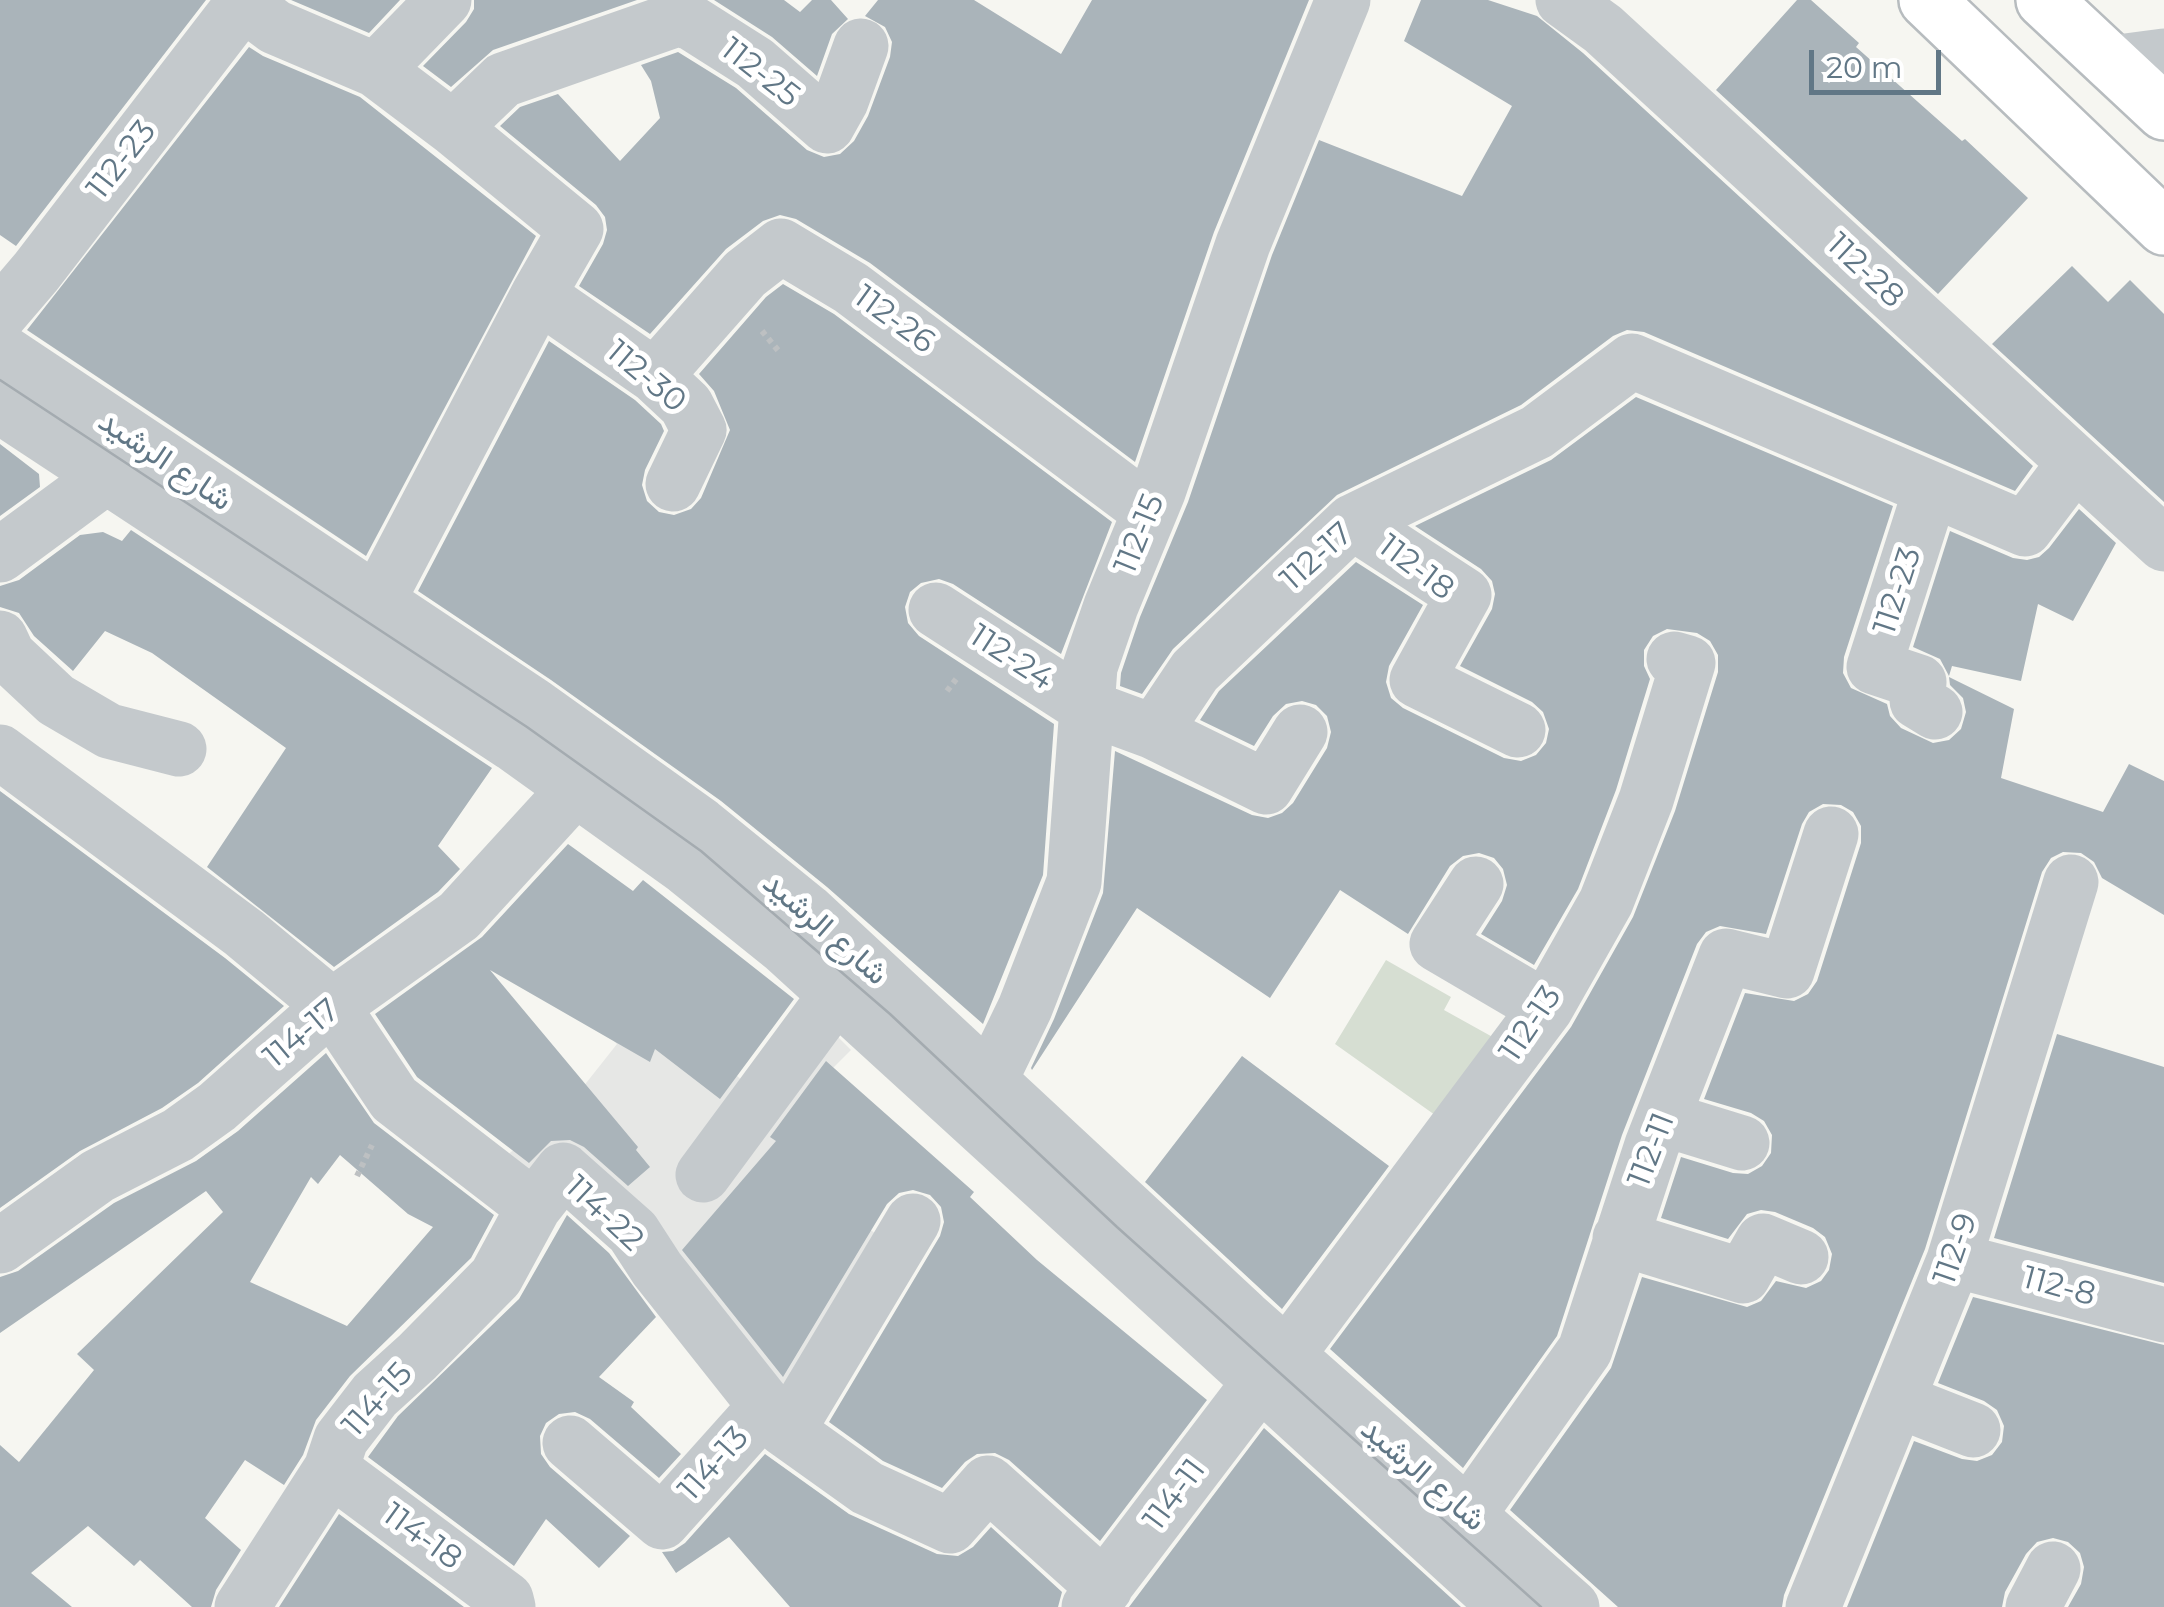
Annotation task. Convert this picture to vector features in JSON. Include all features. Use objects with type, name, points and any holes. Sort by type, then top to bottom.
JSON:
[{"type":"main road","points":[[1927,0],[2164,227]]},
{"type":"main road","points":[[2044,0],[2164,112]]},
{"type":"street","points":[[376,70],[444,0]]},
{"type":"street","name":"112-15","points":[[990,1080],[1025,1008],[1074,882],[1090,668],[1158,492],[1243,244],[1344,0]]},
{"type":"street","name":"112-28","points":[[1563,0],[1603,28],[2164,544]]},
{"type":"street","points":[[241,2],[276,27],[376,70],[576,230],[377,602]]},
{"type":"street","name":"112-23","points":[[0,314],[241,2]]},
{"type":"street","name":"112-25","points":[[453,128],[503,80],[677,19],[754,62],[826,126],[841,101],[860,46]]},
{"type":"street","points":[[2111,62],[2164,56]]},
{"type":"street","name":"112-26","points":[[655,376],[745,274],[781,246],[851,288],[1149,511]]},
{"type":"street","name":"112-30","points":[[538,295],[655,376],[686,405],[700,430],[674,484]]},
{"type":"street","name":"شارع الرشيد","points":[[0,350],[533,705],[701,825],[807,911],[990,1080],[1273,1369],[1483,1600]]},
{"type":"street","name":"112-17","points":[[1154,732],[1195,671],[1352,522],[1538,432],[1632,361],[1931,489]]},
{"type":"street","name":"شارع الرشيد","points":[[0,406],[577,787],[686,868],[783,946],[1273,1369],[1468,1515],[1572,1607]]},
{"type":"street","points":[[1931,489],[2025,529],[2074,464]]},
{"type":"street","points":[[0,555],[107,476]]},
{"type":"street","name":"112-23","points":[[1931,489],[1874,667],[1919,682],[1918,702],[1936,712]]},
{"type":"street","name":"112-18","points":[[1352,522],[1464,595],[1417,680],[1518,730]]},
{"type":"street","name":"112-24","points":[[936,610],[1086,706]]},
{"type":"street","points":[[0,638],[8,655],[56,700],[109,731],[179,750]]},
{"type":"street","name":"112-13","points":[[1273,1369],[1546,1008],[1606,902],[1646,800],[1688,663],[1674,658]]},
{"type":"street","points":[[1086,706],[1154,732],[1266,787],[1300,732]]},
{"type":"street","name":"114-22","points":[[0,752],[244,933],[332,1006],[394,1099],[534,1207],[563,1170],[632,1232],[774,1417],[867,1488],[950,1526],[988,1484],[1097,1598]]},
{"type":"street","name":"114-17","points":[[0,1246],[98,1176],[178,1135],[217,1107],[332,1006],[459,916],[577,787]]},
{"type":"street","name":"112-11","points":[[1468,1515],[1584,1350],[1620,1238],[1726,956],[1787,971],[1831,834]]},
{"type":"street","name":"112-9","points":[[1813,1607],[1954,1260],[2070,882]]},
{"type":"street","points":[[1476,884],[1437,944],[1546,1008]]},
{"type":"street","points":[[702,1175],[836,994]]},
{"type":"street","points":[[1664,1119],[1742,1143]]},
{"type":"street","name":"114-15","points":[[242,1607],[331,1470],[340,1439],[375,1395],[496,1278],[534,1207]]},
{"type":"street","name":"114-13","points":[[570,1443],[662,1522],[774,1417],[795,1418],[913,1221]]},
{"type":"street","points":[[1620,1238],[1743,1276],[1762,1241],[1801,1258]]},
{"type":"street","name":"112-8","points":[[1954,1260],[2164,1315]]},
{"type":"street","name":"114-11","points":[[1097,1598],[1273,1369]]},
{"type":"street","points":[[1899,1401],[1973,1430]]},
{"type":"street","name":"114-18","points":[[331,1470],[506,1599],[508,1607]]},
{"type":"shaded area","points":[[1386,960],[1451,997],[1444,1010],[1498,1040],[1442,1120],[1335,1044]]},
{"type":"shaded area","points":[[813,1012],[851,1050],[826,1075],[859,1222],[892,1245],[792,1415],[635,1228],[530,1192],[494,1167],[579,1092],[617,1044],[602,1031],[721,1062],[744,1082]]},
{"type":"building","points":[[0,0],[206,0],[16,246],[0,235]]},
{"type":"building","points":[[291,0],[400,0],[369,33]]},
{"type":"building","points":[[474,0],[637,0],[493,50],[451,87],[423,66],[466,22],[474,9]]},
{"type":"building","points":[[714,0],[784,0],[800,12],[812,0],[831,0],[848,19],[832,34],[817,76],[772,37]]},
{"type":"building","points":[[878,0],[974,0],[1061,54],[1092,0],[1309,0],[1214,232],[1135,462],[870,263],[796,219],[780,215],[763,221],[726,249],[650,334],[579,286],[603,244],[605,217],[596,205],[500,126],[520,107],[558,94],[620,161],[660,118],[651,81],[641,65],[678,52],[736,88],[807,150],[824,157],[840,154],[854,141],[868,116],[890,57],[892,42],[885,27],[865,16]]},
{"type":"building","points":[[1421,0],[1488,0],[1537,16],[1583,53],[2033,466],[2015,491],[1644,332],[1627,330],[1613,336],[1521,405],[1337,495],[1173,649],[1142,694],[1120,686],[1140,617],[1188,502],[1272,255],[1319,140],[1462,196],[1512,106],[1404,41]]},
{"type":"building","points":[[1797,0],[1811,0],[1859,43],[1856,47],[2028,198],[1938,294],[1716,90]]},
{"type":"building","points":[[249,47],[360,97],[536,236],[366,556],[27,330]]},
{"type":"building","points":[[2072,266],[2108,302],[2130,280],[2164,314],[2164,502],[1992,344]]},
{"type":"building","points":[[783,284],[834,314],[1112,522],[1061,654],[953,584],[939,579],[921,583],[910,592],[905,607],[908,623],[919,636],[1054,724],[1043,875],[983,1024],[827,887],[721,801],[418,591],[549,341],[635,400],[661,424],[664,431],[642,485],[647,501],[659,512],[674,515],[691,509],[701,498],[730,430],[714,391],[699,374],[766,297]]},
{"type":"building","points":[[1636,397],[1893,506],[1844,657],[1843,673],[1851,688],[1887,704],[1890,716],[1901,728],[1933,743],[1949,740],[1961,729],[1966,712],[1963,698],[1950,685],[1949,677],[2014,709],[2001,778],[2103,812],[2129,764],[2164,781],[2164,915],[2102,878],[2094,862],[2081,853],[2063,852],[2051,858],[2042,872],[1925,1249],[1782,1607],[1618,1607],[1510,1510],[1611,1368],[1642,1277],[1747,1307],[1761,1301],[1776,1281],[1806,1288],[1821,1281],[1829,1270],[1832,1254],[1825,1237],[1775,1212],[1747,1214],[1728,1239],[1661,1218],[1681,1157],[1748,1174],[1762,1166],[1771,1153],[1772,1135],[1764,1121],[1751,1113],[1704,1099],[1745,993],[1794,1001],[1808,994],[1817,981],[1861,843],[1861,826],[1853,812],[1841,805],[1823,804],[1809,812],[1802,824],[1766,934],[1720,926],[1706,932],[1697,944],[1622,1135],[1557,1336],[1463,1468],[1330,1349],[1571,1027],[1633,917],[1675,811],[1718,672],[1718,655],[1710,641],[1697,633],[1667,629],[1653,636],[1644,650],[1644,666],[1650,679],[1616,790],[1578,889],[1534,965],[1481,934],[1502,901],[1507,885],[1503,869],[1494,858],[1479,853],[1463,856],[1450,866],[1408,934],[1340,890],[1270,998],[1137,908],[1031,1068],[1103,893],[1115,751],[1252,815],[1268,818],[1282,813],[1293,803],[1327,748],[1331,732],[1327,716],[1316,705],[1302,701],[1286,704],[1273,716],[1254,746],[1200,720],[1219,691],[1356,562],[1423,605],[1389,666],[1386,682],[1391,698],[1403,708],[1504,758],[1521,761],[1536,755],[1546,743],[1549,729],[1543,712],[1532,702],[1460,666],[1492,609],[1492,581],[1481,569],[1415,526],[1551,460]]},
{"type":"building","points":[[0,444],[39,474],[40,487],[0,516]]},
{"type":"building","points":[[2079,509],[2116,543],[2073,621],[2038,604],[2021,681],[1952,666],[1949,676],[1940,659],[1913,647],[1950,531],[2013,558],[2027,560],[2039,557],[2049,548]]},
{"type":"building","points":[[131,530],[492,768],[438,846],[460,869],[438,892],[334,967],[207,867],[286,748],[152,653],[105,631],[73,671],[34,636],[19,613],[0,607],[0,586],[19,580],[80,535],[103,532],[122,541]]},
{"type":"building","points":[[0,791],[284,1006],[198,1083],[162,1108],[80,1151],[0,1208]]},
{"type":"building","points":[[568,844],[633,891],[643,880],[794,999],[720,1099],[655,1049],[650,1062],[490,970],[638,1147],[636,1150],[650,1167],[628,1186],[584,1147],[570,1140],[551,1141],[529,1163],[417,1077],[375,1014],[482,937]]},
{"type":"building","points":[[2057,1034],[2164,1067],[2164,1283],[1994,1238]]},
{"type":"building","points":[[326,1053],[374,1123],[494,1215],[471,1258],[350,1376],[316,1420],[303,1455],[284,1485],[245,1460],[205,1518],[241,1550],[216,1590],[211,1607],[192,1607],[140,1560],[134,1566],[88,1526],[31,1573],[72,1607],[0,1607],[0,1445],[19,1462],[94,1370],[77,1354],[223,1212],[206,1191],[0,1333],[0,1277],[18,1271],[114,1203],[196,1161],[238,1131]],"holes":[[[340,1155],[408,1214],[433,1227],[347,1326],[250,1282],[311,1177],[318,1184]]]},
{"type":"building","points":[[1242,1056],[1389,1166],[1282,1309],[1145,1182]]},
{"type":"building","points":[[826,1061],[974,1192],[970,1197],[1037,1260],[1207,1400],[1100,1541],[1009,1460],[995,1453],[977,1454],[942,1488],[883,1461],[829,1422],[940,1236],[944,1222],[941,1207],[930,1195],[913,1190],[899,1193],[887,1204],[783,1377],[682,1250],[776,1141],[770,1137]]},
{"type":"building","points":[[567,1215],[609,1253],[656,1317],[599,1377],[634,1402],[631,1407],[681,1454],[659,1478],[590,1419],[575,1412],[559,1414],[546,1423],[540,1436],[541,1454],[550,1467],[630,1536],[599,1568],[546,1519],[514,1566],[368,1457],[398,1416],[519,1299]]},
{"type":"building","points":[[1973,1297],[2164,1345],[2164,1607],[2068,1607],[2081,1584],[2084,1567],[2080,1553],[2068,1542],[2053,1538],[2037,1542],[2026,1554],[2005,1592],[2002,1607],[1847,1607],[1914,1441],[1977,1461],[1992,1455],[2002,1442],[2004,1426],[1997,1410],[1938,1383]]},
{"type":"building","points":[[1264,1428],[1461,1607],[1129,1607]]},
{"type":"building","points":[[765,1454],[849,1514],[937,1554],[958,1556],[973,1547],[991,1527],[1062,1592],[1058,1607],[790,1607],[729,1537],[676,1573],[662,1552],[673,1551],[685,1543]]},
{"type":"building","points":[[339,1514],[464,1607],[279,1607]]},
{"type":"tram line","points":[[0,380],[527,727],[701,851],[890,1014],[1117,1227],[1541,1607]]}]
